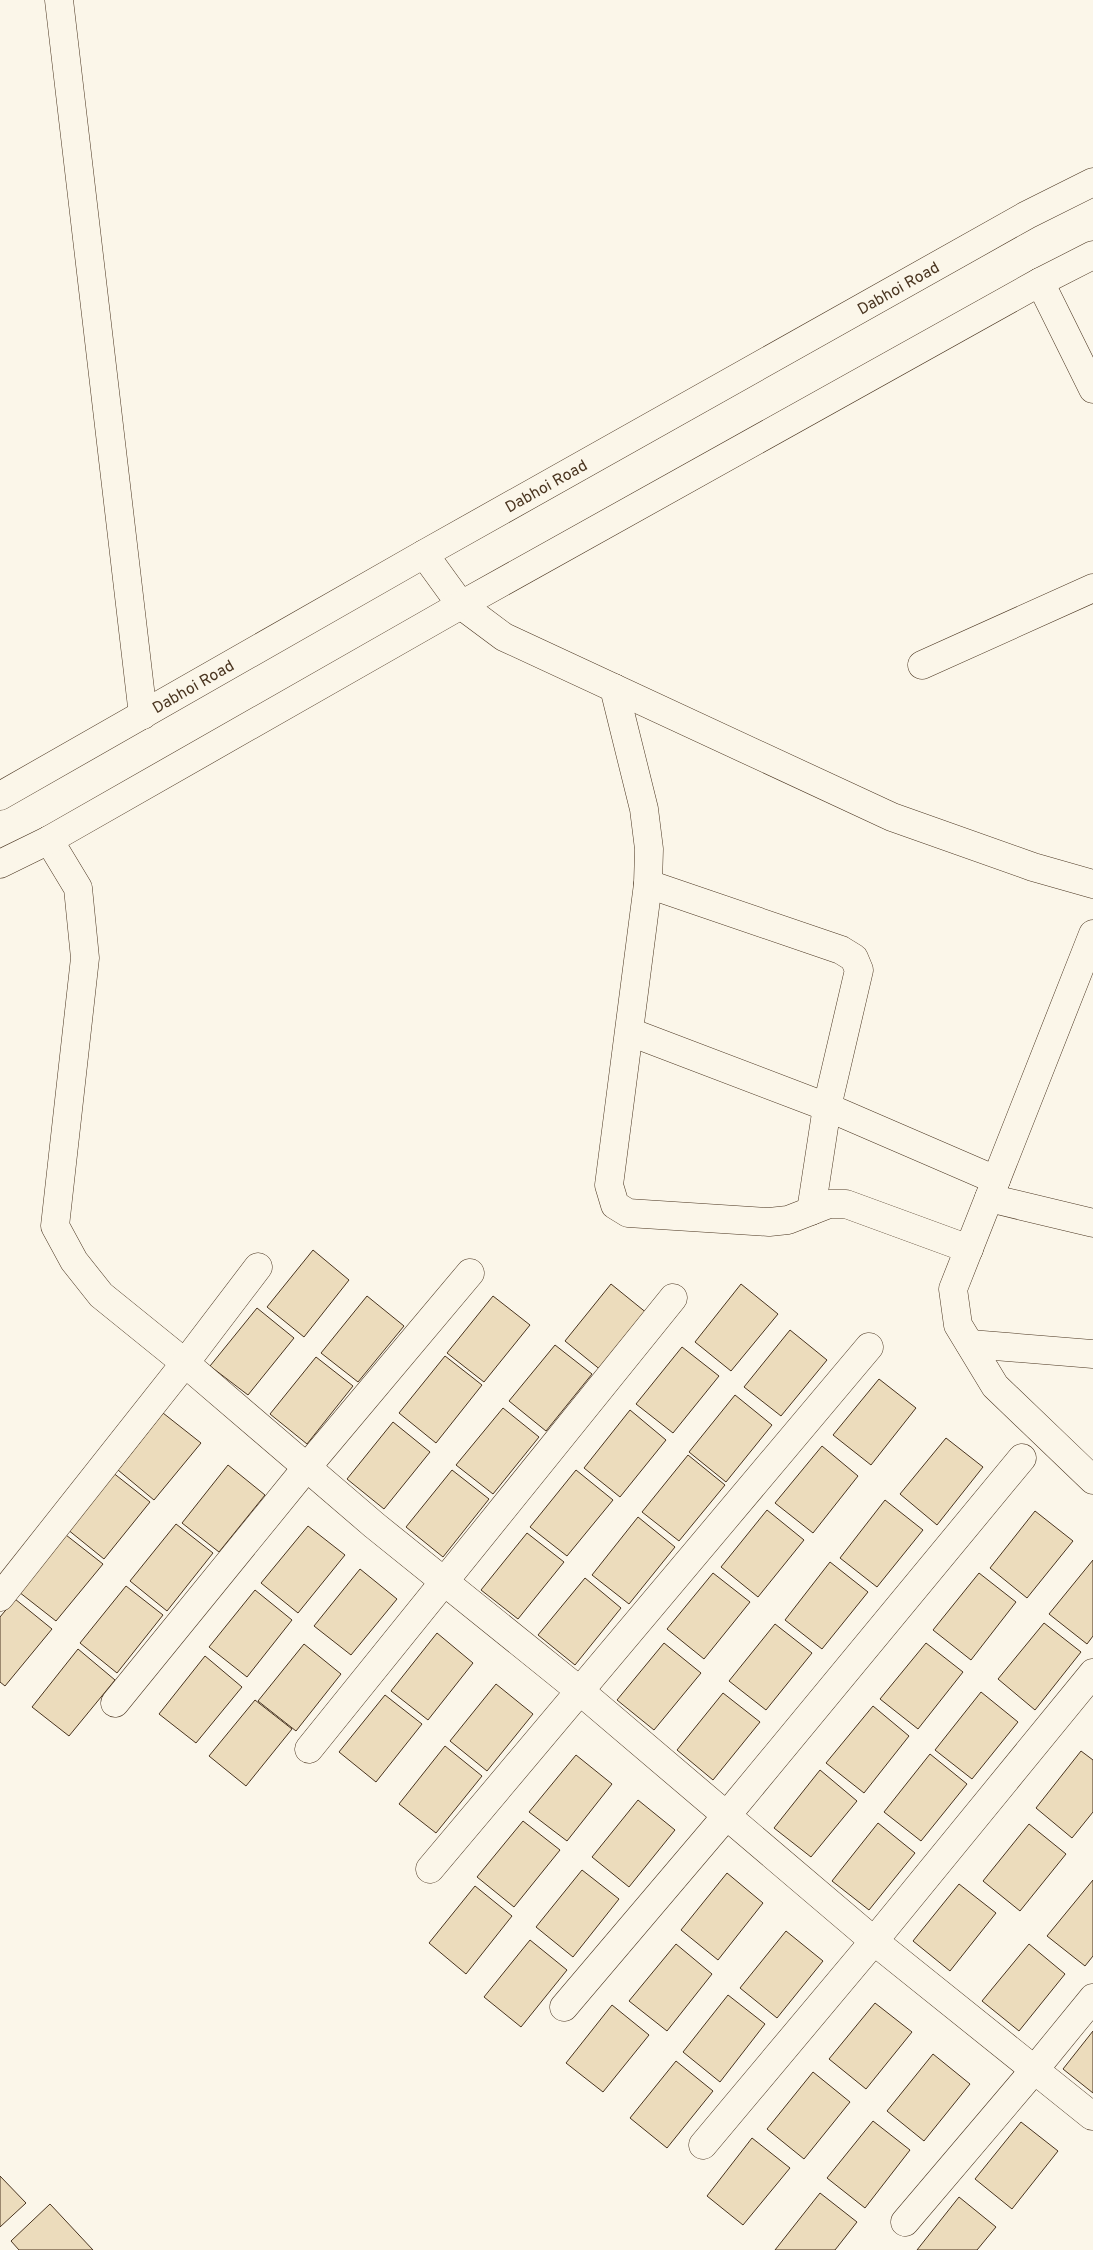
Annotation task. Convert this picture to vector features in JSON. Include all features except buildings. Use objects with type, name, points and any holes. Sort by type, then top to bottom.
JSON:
[{"type":"street","points":[[59,0],[143,715]]},
{"type":"street","name":"Dabhoi Road","points":[[0,796],[424,554],[1027,215],[1093,182]]},
{"type":"street","points":[[0,864],[48,840],[461,605],[1040,282],[1093,256]]},
{"type":"street","points":[[1040,282],[1093,389]]},
{"type":"street","points":[[424,554],[461,605],[504,637],[892,816],[1033,868],[1093,884]]},
{"type":"street","points":[[922,665],[1093,588]]},
{"type":"street","points":[[614,688],[644,809],[649,849],[648,884],[609,1185],[615,1205],[628,1213],[769,1222],[788,1220],[829,1204],[846,1204],[969,1248]]},
{"type":"street","points":[[48,840],[78,888],[85,958],[55,1226],[74,1261],[101,1295],[186,1363],[374,1525],[445,1580],[580,1691],[727,1814],[874,1941],[1092,2116]]},
{"type":"street","points":[[648,884],[841,950],[854,958],[859,970],[827,1107],[811,1212]]},
{"type":"street","points":[[1093,934],[953,1289],[958,1325],[995,1386],[1093,1480]]},
{"type":"street","points":[[630,1032],[827,1107],[993,1189],[1093,1223]]},
{"type":"street","points":[[0,1597],[186,1363],[258,1267]]},
{"type":"street","points":[[115,1703],[307,1467],[470,1273]]},
{"type":"street","points":[[309,1749],[673,1298]]},
{"type":"street","points":[[970,1344],[1093,1354]]},
{"type":"street","points":[[430,1869],[869,1347]]},
{"type":"street","points":[[564,2007],[727,1814],[1022,1458]]},
{"type":"street","points":[[702,2145],[874,1941],[1093,1673]]},
{"type":"street","points":[[905,2222],[1093,1998]]}]
